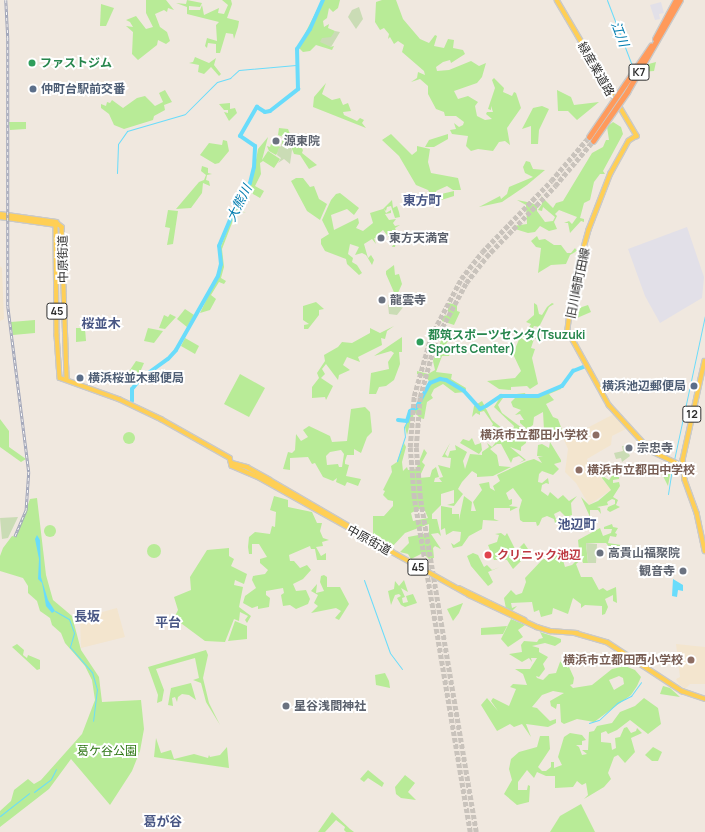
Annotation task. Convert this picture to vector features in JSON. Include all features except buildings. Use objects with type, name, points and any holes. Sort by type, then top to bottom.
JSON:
[{"type":"highway","name":"K7","points":[[589,137],[644,57],[676,0]]},
{"type":"highway","name":"K7","points":[[593,141],[627,92],[680,0]]},
{"type":"main road","name":"緑産業道路","points":[[557,0],[636,136]]},
{"type":"main road","name":"旧川崎町田線","points":[[636,136],[629,141],[611,173],[590,230],[576,277],[577,289],[572,305],[568,331],[605,400],[612,409],[651,451],[683,466]]},
{"type":"main road","name":"中原街道","points":[[0,216],[56,225],[57,335],[60,378],[67,379],[143,409],[230,458],[232,465],[260,478],[469,596],[537,628],[550,631],[577,633],[607,642],[682,691],[705,699]]},
{"type":"main road","name":"中原街道","points":[[0,216],[56,222],[62,227],[67,379]]},
{"type":"main road","name":"12","points":[[705,361],[684,452],[683,466],[684,480],[697,513],[705,551]]},
{"type":"shaded area","points":[[661,2],[664,13],[659,14],[660,19],[655,20],[650,5]]},
{"type":"shaded area","points":[[687,227],[704,277],[702,298],[660,323],[645,296],[628,249]]},
{"type":"shaded area","points":[[0,266],[2,268],[4,319],[0,321]]},
{"type":"shaded area","points":[[614,414],[626,429],[612,436],[611,445],[587,459],[591,469],[601,473],[599,475],[611,490],[589,505],[576,483],[565,472],[568,449],[564,440]]},
{"type":"shaded area","points":[[117,608],[125,637],[81,648],[80,618]]},
{"type":"shaded area","name":"横浜市立都田西小学校","points":[[676,644],[705,647],[705,684],[690,684],[685,689],[679,684],[676,679],[680,677]]},
{"type":"green space","points":[[146,0],[166,0],[174,10],[168,8],[167,12],[164,10],[155,14],[160,27],[167,32],[170,41],[166,44],[158,40],[157,45],[138,60],[132,54],[133,32],[126,26],[133,27],[130,22],[126,20],[136,16],[146,29],[153,27],[146,13]]},
{"type":"green space","points":[[187,0],[202,3],[200,7],[189,6],[189,10],[200,10],[202,5],[204,15],[219,8],[218,13],[224,14],[228,5],[222,0],[231,0],[232,4],[227,18],[239,21],[238,27],[234,39],[233,34],[226,33],[220,53],[216,53],[216,44],[208,43],[207,48],[205,46],[207,38],[217,41],[216,25],[219,22],[187,14],[187,7],[176,3],[186,4]]},
{"type":"green space","points":[[322,0],[340,0],[338,8],[333,12],[329,8],[327,18],[323,21],[324,27],[329,24],[328,28],[335,31],[330,47],[334,46],[332,50],[316,45],[310,51],[303,52],[298,47]]},
{"type":"green space","points":[[382,0],[396,0],[403,19],[420,39],[429,43],[435,35],[437,36],[434,46],[444,48],[448,39],[454,40],[453,48],[463,50],[465,54],[451,63],[450,60],[443,62],[436,67],[437,71],[449,70],[471,61],[479,66],[486,63],[482,77],[477,83],[454,91],[458,99],[468,96],[478,102],[475,106],[477,116],[485,120],[492,119],[486,114],[487,112],[493,112],[491,106],[491,110],[488,109],[495,88],[492,80],[494,78],[504,88],[503,92],[512,96],[514,92],[516,93],[521,108],[507,128],[510,145],[505,141],[499,142],[493,151],[478,149],[471,151],[466,146],[468,136],[452,134],[450,130],[456,129],[454,123],[459,127],[463,125],[464,122],[456,116],[445,116],[444,112],[436,109],[428,94],[428,86],[420,79],[411,82],[417,78],[418,72],[425,75],[424,71],[402,52],[404,45],[398,41],[394,44],[390,37],[388,39],[389,34],[384,28],[380,30],[375,22],[376,2]]},
{"type":"green space","points":[[101,4],[114,8],[106,26],[100,26]]},
{"type":"green space","points":[[359,7],[363,19],[356,29],[348,17],[352,10]]},
{"type":"green space","points":[[335,31],[340,32],[331,47],[320,42],[322,38],[331,37]]},
{"type":"green space","points":[[195,57],[209,63],[216,58],[214,65],[221,74],[219,76],[211,67],[204,74],[198,72],[199,65],[189,63],[193,62]]},
{"type":"green space","points":[[656,62],[654,71],[640,72],[645,65]]},
{"type":"green space","points":[[326,83],[322,94],[332,100],[340,98],[343,105],[348,103],[351,111],[343,112],[344,115],[357,121],[360,118],[364,120],[362,123],[366,128],[313,107],[314,97]]},
{"type":"green space","points":[[165,90],[172,102],[164,105],[165,110],[154,116],[153,120],[124,129],[114,125],[109,114],[101,108],[101,104],[106,106],[107,102],[110,103],[112,100],[123,108],[137,98],[145,96],[155,106],[163,102],[159,93]]},
{"type":"green space","points":[[557,90],[571,97],[574,105],[599,102],[577,120],[568,111],[558,111]]},
{"type":"green space","points":[[230,103],[230,109],[235,108],[237,113],[229,121],[224,112],[228,113],[228,110],[224,110],[219,104]]},
{"type":"green space","points":[[542,106],[549,109],[539,130],[538,144],[531,144],[531,126],[522,129],[533,108]]},
{"type":"green space","points":[[9,122],[26,122],[26,129],[10,130]]},
{"type":"green space","points":[[613,122],[621,127],[623,134],[603,171],[605,174],[600,174],[594,182],[590,200],[584,203],[580,218],[584,219],[584,222],[581,221],[570,233],[568,223],[564,223],[569,221],[572,224],[577,217],[559,210],[555,214],[557,216],[554,222],[557,229],[549,231],[540,226],[535,232],[528,233],[515,229],[513,226],[527,224],[526,205],[517,200],[532,203],[537,206],[537,211],[545,222],[553,221],[555,217],[543,207],[542,211],[538,210],[542,204],[541,196],[553,208],[556,203],[563,201],[592,153],[603,147],[606,140],[609,140],[607,127]]},
{"type":"green space","points":[[279,128],[288,129],[290,134],[295,135],[294,138],[303,150],[302,153],[317,165],[309,169],[300,155],[294,154],[290,144],[284,143],[276,155],[269,151],[267,146],[270,147],[271,144],[281,147],[283,137],[278,135]]},
{"type":"green space","points":[[391,134],[412,155],[417,151],[417,146],[430,149],[428,162],[431,173],[458,178],[461,190],[453,190],[447,186],[436,191],[437,195],[454,191],[454,196],[435,202],[428,190],[416,185],[399,156],[382,140]]},
{"type":"green space","points":[[448,134],[448,139],[434,147],[425,147],[429,140]]},
{"type":"green space","points":[[268,137],[262,160],[268,151],[280,159],[274,168],[263,161],[260,163],[261,174],[255,186],[264,191],[260,198],[246,190],[252,181],[258,149]]},
{"type":"green space","points":[[223,140],[227,141],[229,151],[219,163],[215,164],[200,155],[209,143],[222,145]]},
{"type":"green space","points":[[283,144],[290,146],[292,150],[290,164],[284,159],[278,163],[281,158],[277,155],[278,149]]},
{"type":"green space","points":[[526,161],[530,162],[533,169],[545,170],[527,185],[502,202],[479,207],[500,196],[501,199],[507,194],[509,187],[533,177],[525,173],[523,167]]},
{"type":"green space","points":[[202,166],[208,168],[208,173],[212,174],[207,175],[206,180],[209,181],[210,186],[203,183],[202,193],[191,208],[176,209],[199,182],[204,180],[206,175],[201,171]]},
{"type":"green space","points":[[296,178],[303,178],[310,187],[314,186],[319,199],[327,204],[320,220],[307,211],[291,181]]},
{"type":"green space","points":[[340,193],[359,208],[354,215],[347,209],[331,215],[334,230],[358,218],[359,223],[356,228],[363,231],[373,223],[370,213],[383,209],[392,200],[393,208],[397,206],[399,212],[400,217],[395,218],[391,206],[387,207],[386,211],[384,209],[386,213],[391,210],[391,213],[385,214],[389,220],[396,219],[393,223],[395,226],[400,225],[395,228],[400,240],[396,241],[395,247],[392,247],[395,241],[391,240],[383,230],[378,234],[380,239],[374,238],[376,244],[372,239],[364,244],[368,258],[371,255],[374,260],[372,265],[366,255],[362,253],[355,255],[359,247],[350,244],[348,254],[353,258],[352,262],[357,265],[362,273],[359,275],[347,264],[346,259],[325,251],[321,244],[321,239],[329,234],[322,220],[331,200],[336,194]]},
{"type":"green space","points":[[236,208],[246,213],[237,210],[222,249],[224,267],[221,278],[226,281],[224,284],[219,282],[211,295],[216,299],[210,310],[200,313],[220,272],[220,249]]},
{"type":"green space","points":[[168,210],[178,211],[173,244],[167,245],[170,228],[165,227]]},
{"type":"green space","points":[[537,236],[539,240],[545,239],[554,245],[561,245],[567,253],[571,253],[575,248],[577,251],[570,255],[566,264],[551,265],[538,273],[541,248],[536,247],[531,241]]},
{"type":"green space","points":[[394,265],[395,275],[399,274],[402,284],[398,293],[404,296],[396,297],[386,274],[386,271]]},
{"type":"green space","points":[[404,298],[404,306],[397,315],[389,314],[388,305]]},
{"type":"green space","points":[[316,302],[324,309],[319,310],[319,315],[308,329],[304,329],[304,325],[309,324],[303,320],[303,306]]},
{"type":"green space","points":[[448,303],[457,305],[457,311],[460,312],[454,325],[442,321],[443,316],[448,315]]},
{"type":"green space","points":[[534,303],[537,305],[539,314],[542,315],[547,307],[552,303],[554,304],[549,307],[539,327],[534,326],[533,328],[541,336],[539,339],[534,339],[531,348],[535,349],[532,358],[538,384],[530,389],[527,386],[511,387],[511,390],[499,389],[487,381],[515,378],[521,371],[513,354],[522,332],[527,331],[531,324],[526,322],[534,315]]},
{"type":"green space","points":[[588,305],[591,312],[577,318],[579,308]]},
{"type":"green space","points":[[185,309],[194,315],[187,327],[177,319]]},
{"type":"green space","points":[[170,314],[176,317],[165,329],[159,328],[164,315],[168,317]]},
{"type":"green space","points":[[35,320],[35,333],[13,335],[11,322]]},
{"type":"green space","points":[[394,326],[387,331],[385,339],[381,338],[382,345],[358,357],[360,362],[347,357],[343,365],[350,370],[339,375],[338,380],[326,364],[322,369],[325,374],[321,378],[333,386],[326,400],[325,397],[312,398],[312,387],[319,378],[317,373],[325,361],[324,355],[338,347],[342,342],[352,343],[370,333],[370,328],[380,333]]},
{"type":"green space","points":[[76,328],[85,328],[86,341],[76,342]]},
{"type":"green space","points":[[148,328],[163,331],[154,343],[144,341]]},
{"type":"green space","points":[[402,337],[402,352],[399,352],[400,364],[394,380],[386,386],[379,387],[376,394],[369,394],[371,373],[389,369],[388,362],[394,353],[391,351],[374,356]]},
{"type":"green space","points":[[185,338],[199,346],[195,354],[181,346]]},
{"type":"green space","points":[[442,338],[448,341],[446,344],[452,349],[449,356],[442,356],[436,372],[452,374],[451,379],[466,388],[465,392],[455,393],[443,384],[434,389],[431,395],[433,398],[427,402],[424,419],[420,418],[415,413],[413,416],[415,419],[411,419],[407,435],[405,427],[410,414],[418,406],[430,383],[427,378],[417,374],[417,371],[428,374],[435,370],[433,361],[434,357],[439,358],[438,349]]},
{"type":"green space","points":[[136,361],[144,363],[137,379],[128,373]]},
{"type":"green space","points":[[240,374],[265,388],[249,417],[224,404]]},
{"type":"green space","points":[[562,385],[561,389],[549,394],[554,400],[546,404],[553,417],[558,419],[565,438],[563,439],[560,434],[541,442],[539,438],[544,430],[543,412],[534,417],[533,425],[527,429],[520,423],[520,420],[524,420],[520,414],[515,415],[521,410],[513,407],[511,402],[515,398],[507,395],[525,393],[527,398],[534,398]]},
{"type":"green space","points":[[501,396],[503,398],[498,405],[502,413],[526,431],[526,443],[521,447],[521,451],[510,447],[526,460],[519,463],[524,460],[519,456],[513,458],[511,463],[501,444],[497,444],[490,449],[497,455],[499,466],[511,467],[493,476],[477,477],[477,474],[472,471],[458,489],[463,494],[454,506],[447,505],[454,503],[454,490],[441,494],[441,505],[432,514],[432,519],[437,519],[441,536],[438,533],[431,534],[441,549],[435,546],[433,548],[434,558],[429,559],[423,553],[411,559],[408,554],[400,552],[409,543],[408,537],[429,533],[429,524],[405,533],[391,548],[381,542],[381,537],[373,536],[373,516],[384,516],[393,506],[393,501],[388,500],[383,495],[385,491],[383,490],[392,472],[391,466],[397,462],[404,443],[406,447],[402,462],[403,471],[407,467],[408,470],[416,469],[424,449],[427,453],[422,462],[425,465],[419,478],[430,477],[432,470],[436,467],[439,477],[435,478],[434,482],[442,482],[439,478],[443,477],[438,465],[450,468],[451,458],[442,457],[450,443],[445,454],[448,457],[450,451],[456,450],[455,445],[467,452],[463,461],[465,469],[470,454],[482,455],[482,452],[489,447],[487,443],[492,447],[499,438],[508,438],[513,433],[514,426],[494,407]],"holes":[[[419,509],[425,511],[428,518],[413,521],[411,513]]]},
{"type":"green space","points":[[482,401],[492,420],[503,429],[496,435],[493,433],[497,427],[492,426],[493,424],[484,411],[480,412],[480,415],[476,413],[472,417],[474,406]]},
{"type":"green space","points":[[365,407],[370,412],[372,432],[367,437],[361,453],[354,449],[354,455],[347,455],[345,461],[345,464],[349,465],[346,476],[361,479],[358,486],[347,482],[345,486],[336,482],[337,478],[333,481],[323,477],[315,463],[312,464],[308,457],[290,458],[290,470],[283,469],[288,452],[292,453],[295,450],[296,434],[301,441],[308,437],[303,430],[309,426],[330,436],[332,442],[347,441],[351,409]],"holes":[[[341,450],[344,454],[342,467],[339,467],[338,464],[327,465],[326,456],[330,452]]]},
{"type":"green space","points":[[0,419],[9,431],[9,447],[26,459],[21,462],[0,447]]},
{"type":"green space","points":[[127,432],[131,432],[135,438],[131,444],[127,444],[123,440],[123,436]]},
{"type":"green space","points":[[472,438],[475,445],[481,443],[482,450],[479,454],[460,443],[463,439],[469,441]]},
{"type":"green space","points":[[550,442],[561,460],[561,462],[554,464],[559,469],[553,475],[542,471],[539,474],[538,482],[542,483],[548,478],[549,484],[546,483],[542,485],[541,491],[548,496],[550,492],[558,499],[563,495],[569,501],[577,496],[571,503],[572,515],[566,517],[560,511],[554,514],[556,519],[565,521],[555,523],[554,519],[547,516],[542,518],[537,526],[536,522],[523,522],[520,520],[519,510],[522,500],[513,488],[506,493],[509,500],[512,499],[512,504],[509,506],[518,507],[510,511],[510,508],[494,508],[494,519],[499,521],[483,520],[482,529],[469,536],[462,546],[453,548],[451,543],[454,545],[460,541],[461,532],[453,531],[446,535],[445,528],[441,530],[441,506],[452,508],[452,514],[459,514],[459,520],[464,496],[472,502],[471,511],[476,511],[473,502],[482,490],[479,484],[489,482],[490,488],[495,491],[493,486],[500,481],[497,475],[534,459],[542,463],[538,457],[543,456],[537,456],[538,445],[542,444],[549,448]]},
{"type":"green space","points":[[622,446],[625,446],[630,456],[622,462],[621,458],[616,459],[614,453],[623,451]]},
{"type":"green space","points":[[663,466],[671,470],[668,486],[660,470]]},
{"type":"green space","points":[[614,473],[619,473],[619,479],[613,480],[613,483],[619,482],[620,486],[613,497],[618,500],[616,505],[620,507],[610,512],[607,510],[608,507],[615,504],[615,500],[612,499],[607,502],[608,505],[597,507],[600,508],[601,514],[598,510],[590,510],[590,517],[581,497],[589,505],[598,501],[611,490],[599,474],[609,480]]},
{"type":"green space","points":[[274,496],[288,500],[288,507],[312,512],[317,523],[322,523],[320,531],[323,538],[329,540],[322,542],[323,546],[316,547],[321,556],[326,553],[326,560],[317,560],[315,549],[311,549],[310,546],[289,555],[290,561],[294,561],[300,568],[307,565],[311,570],[303,579],[293,584],[296,591],[306,590],[310,599],[308,604],[296,609],[290,605],[283,606],[281,595],[284,593],[283,588],[266,591],[266,595],[270,598],[269,607],[258,609],[258,606],[252,608],[243,603],[245,596],[256,588],[252,580],[253,576],[265,574],[268,570],[260,563],[260,559],[267,557],[259,544],[252,544],[252,554],[249,554],[248,547],[249,537],[255,532],[270,534],[272,526],[275,527],[276,512],[270,510]]},
{"type":"green space","name":"葛ケ谷公園","points":[[37,498],[46,575],[53,600],[72,616],[81,650],[99,677],[102,702],[141,700],[144,729],[140,751],[132,771],[110,805],[71,759],[49,789],[0,827],[0,811],[11,801],[14,790],[28,779],[34,784],[41,780],[82,734],[95,700],[92,680],[85,666],[65,643],[61,633],[52,625],[50,618],[40,611],[37,601],[28,593],[28,586],[23,578],[0,571],[0,556],[3,548],[12,536],[16,537],[30,499]]},
{"type":"green space","points":[[18,517],[8,538],[2,539],[0,518]]},
{"type":"green space","points":[[612,524],[613,527],[618,528],[615,533],[617,534],[616,537],[610,536],[608,543],[621,545],[610,548],[606,543],[586,543],[588,563],[583,563],[582,559],[576,564],[581,577],[592,577],[599,590],[603,588],[607,591],[616,587],[617,603],[613,601],[613,595],[605,599],[608,607],[605,614],[602,615],[602,606],[585,605],[581,608],[581,604],[573,598],[568,614],[553,608],[552,614],[541,617],[539,610],[534,612],[532,602],[511,603],[512,608],[517,606],[512,611],[506,609],[504,598],[511,590],[516,595],[522,593],[526,582],[525,578],[542,560],[564,548],[566,555],[562,557],[565,567],[572,565],[575,562],[573,557],[579,550],[578,540],[600,528],[603,536],[611,533],[612,529],[604,529],[604,527]]},
{"type":"green space","points":[[48,525],[52,525],[56,531],[52,537],[48,537],[44,533],[44,529]]},
{"type":"green space","points":[[501,533],[505,536],[507,533],[516,551],[524,543],[528,549],[524,558],[513,569],[507,560],[494,560],[488,545],[497,542],[499,535],[495,534]]},
{"type":"green space","points":[[586,543],[597,544],[596,563],[588,563]]},
{"type":"green space","points":[[154,544],[159,546],[161,551],[159,556],[154,558],[149,556],[147,551],[149,546]]},
{"type":"green space","points":[[229,548],[229,556],[234,559],[231,566],[247,574],[244,584],[235,580],[234,585],[243,587],[239,607],[251,616],[247,623],[245,620],[248,616],[240,612],[239,621],[234,619],[225,642],[205,641],[174,618],[178,610],[174,597],[191,590],[190,577],[207,550]]},
{"type":"green space","points":[[473,553],[478,555],[484,567],[487,565],[492,570],[500,567],[488,572],[493,582],[488,586],[471,566],[467,556]]},
{"type":"green space","points":[[324,575],[327,577],[327,587],[340,587],[349,604],[339,620],[335,618],[341,611],[336,608],[311,613],[318,606],[314,603],[318,595],[311,591],[317,584],[316,593],[324,591],[320,582],[321,576]]},
{"type":"green space","points":[[404,580],[408,592],[401,588],[405,597],[402,598],[403,603],[408,602],[406,596],[413,594],[417,603],[405,607],[401,605],[397,598],[401,596],[399,594],[395,595],[391,605],[388,591],[394,589],[395,581],[399,586]]},
{"type":"green space","points":[[463,603],[459,613],[453,621],[447,609]]},
{"type":"green space","points":[[511,619],[525,625],[518,630],[523,637],[508,647],[501,639]]},
{"type":"green space","points":[[235,621],[247,626],[247,639],[228,641]]},
{"type":"green space","points":[[507,626],[503,634],[481,635],[481,628]]},
{"type":"green space","points":[[540,632],[561,639],[561,642],[555,646],[545,643],[532,646],[539,648],[539,652],[548,657],[543,664],[545,669],[539,677],[536,676],[537,678],[543,680],[549,674],[556,673],[560,662],[565,658],[574,678],[573,684],[570,685],[573,688],[592,685],[612,669],[625,666],[635,670],[641,677],[637,686],[631,695],[594,722],[577,719],[564,724],[561,722],[560,704],[557,704],[556,709],[551,706],[550,701],[564,693],[553,691],[542,695],[532,707],[537,708],[550,721],[556,719],[556,723],[548,727],[526,724],[531,737],[522,724],[514,727],[510,724],[497,731],[481,705],[487,698],[498,711],[491,701],[493,698],[509,706],[516,689],[510,687],[513,684],[527,685],[523,674],[515,669],[530,669],[537,658],[531,658],[532,662],[529,658],[522,662],[509,654],[522,652],[521,645],[524,641],[537,642],[539,639],[543,638]],"holes":[[[619,676],[623,678],[624,684],[614,690],[609,680]]]},
{"type":"green space","points":[[17,644],[24,650],[23,655],[27,658],[28,655],[40,660],[40,669],[37,670],[12,647]]},
{"type":"green space","points":[[206,650],[208,655],[203,678],[209,703],[220,725],[206,702],[201,683],[193,680],[199,678],[195,658],[156,669],[164,690],[162,701],[157,703],[158,695],[148,667]]},
{"type":"green space","points":[[385,673],[389,681],[390,688],[376,685],[375,675]]},
{"type":"green space","points":[[191,683],[196,700],[189,695],[182,694],[178,697],[177,702],[175,697],[172,698],[173,706],[168,705],[171,688]]},
{"type":"green space","points":[[663,686],[670,688],[680,697],[660,694]]},
{"type":"green space","points":[[644,698],[658,708],[661,724],[648,734],[630,720],[617,730],[608,734],[606,731],[601,733],[601,742],[611,743],[612,750],[616,748],[615,738],[620,737],[624,728],[627,727],[631,733],[636,731],[637,728],[642,733],[631,738],[635,752],[625,763],[618,755],[614,757],[608,773],[611,779],[604,787],[584,799],[588,795],[586,783],[582,785],[577,781],[573,787],[555,788],[555,776],[546,776],[537,772],[534,778],[527,770],[518,782],[518,790],[527,790],[528,785],[530,786],[529,802],[517,805],[504,794],[512,780],[509,769],[511,759],[519,752],[537,747],[540,736],[549,736],[550,749],[538,767],[542,771],[546,771],[551,767],[551,762],[554,762],[554,768],[562,765],[558,757],[564,737],[570,733],[582,735],[586,740],[582,741],[582,745],[576,745],[579,747],[582,755],[587,754],[582,750],[588,750],[589,732],[594,731],[597,726],[612,723],[620,712],[635,706]]},
{"type":"green space","points":[[156,738],[161,753],[171,750],[174,759],[194,754],[208,758],[209,755],[210,757],[220,755],[227,747],[229,768],[154,757]]},
{"type":"green space","points":[[653,747],[662,752],[658,761],[652,761],[645,755]]},
{"type":"green space","points":[[368,770],[384,783],[382,787],[368,778],[364,782],[360,779]]},
{"type":"green space","points":[[405,775],[415,783],[408,792],[416,800],[401,798],[396,794],[395,787]]},
{"type":"green space","points":[[581,804],[595,832],[550,832],[560,816]]},
{"type":"green space","points":[[332,812],[354,832],[346,832],[344,830],[345,827],[336,820],[325,832],[318,832]]},
{"type":"water","points":[[37,535],[40,540],[41,577],[48,600],[55,611],[52,613],[46,606],[42,583],[38,579],[39,559],[35,539]]},
{"type":"water","points":[[673,579],[683,585],[683,591],[678,590],[677,597],[672,596]]},
{"type":"waterway","name":"大熊川","points":[[132,401],[132,389],[140,379],[168,359],[176,350],[218,276],[221,264],[219,246],[240,196],[250,183],[254,167],[255,146],[240,136],[257,107],[265,112],[270,111],[298,89],[297,49],[310,29],[323,0]]},
{"type":"waterway","name":"江川","points":[[607,0],[633,68]]},
{"type":"waterway","points":[[117,173],[118,144],[127,131],[185,114],[217,82],[230,78],[239,70],[296,65]]},
{"type":"waterway","points":[[674,460],[705,316]]},
{"type":"waterway","points":[[486,406],[501,396],[538,396],[562,386],[573,371],[586,366]]},
{"type":"waterway","points":[[398,420],[407,421],[410,411],[416,408],[430,383],[440,379],[446,380],[464,391],[480,409],[484,407]]},
{"type":"waterway","points":[[397,461],[405,437],[404,427],[407,421]]},
{"type":"waterway","points":[[668,494],[673,463]]},
{"type":"waterway","points":[[364,580],[390,653],[402,669]]},
{"type":"waterway","points":[[55,611],[69,619],[74,633],[70,647],[92,672],[97,689],[93,721]]},
{"type":"waterway","points":[[589,723],[599,720],[617,703],[631,696],[641,682]]},
{"type":"waterway","points":[[34,792],[51,779],[56,769]]},
{"type":"waterway","points":[[0,816],[29,793]]},
{"type":"tunnel","points":[[470,832],[414,497],[410,447],[414,396],[431,336],[461,279],[482,252],[551,181],[589,137]]},
{"type":"tunnel","points":[[476,832],[420,497],[416,447],[420,397],[436,339],[466,283],[486,257],[555,186],[593,141]]},
{"type":"railway","points":[[6,0],[8,38],[8,306],[29,472],[26,511],[15,537]]},
{"type":"place","name":"ファストジム","points":[[32,63]]},
{"type":"place","name":"仲町台駅前交番","points":[[33,89]]},
{"type":"place","name":"源東院","points":[[276,141]]},
{"type":"place","name":"東方天満宮","points":[[381,238]]},
{"type":"place","name":"龍雲寺","points":[[382,300]]},
{"type":"place","name":"都筑スポーツセンタ(Tsuzuki Sports Center)","points":[[420,342]]},
{"type":"place","name":"横浜桜並木郵便局","points":[[80,378]]},
{"type":"place","name":"横浜池辺郵便局","points":[[694,386]]},
{"type":"place","name":"横浜市立都田小学校","points":[[596,435]]},
{"type":"place","name":"宗忠寺","points":[[629,448]]},
{"type":"place","name":"横浜市立都田中学校","points":[[579,470]]},
{"type":"place","name":"高貴山福聚院","points":[[600,553]]},
{"type":"place","name":"クリニック池辺","points":[[488,555]]},
{"type":"place","name":"観音寺","points":[[683,571]]},
{"type":"place","name":"横浜市立都田西小学校","points":[[691,660]]},
{"type":"place","name":"星谷浅間神社","points":[[286,706]]},
{"type":"district","name":"東方町","points":[[422,200]]},
{"type":"district","name":"桜並木","points":[[101,323]]},
{"type":"district","name":"池辺町","points":[[577,524]]},
{"type":"district","name":"長坂","points":[[87,616]]},
{"type":"district","name":"平台","points":[[168,622]]},
{"type":"district","name":"葛が谷","points":[[163,821]]}]
